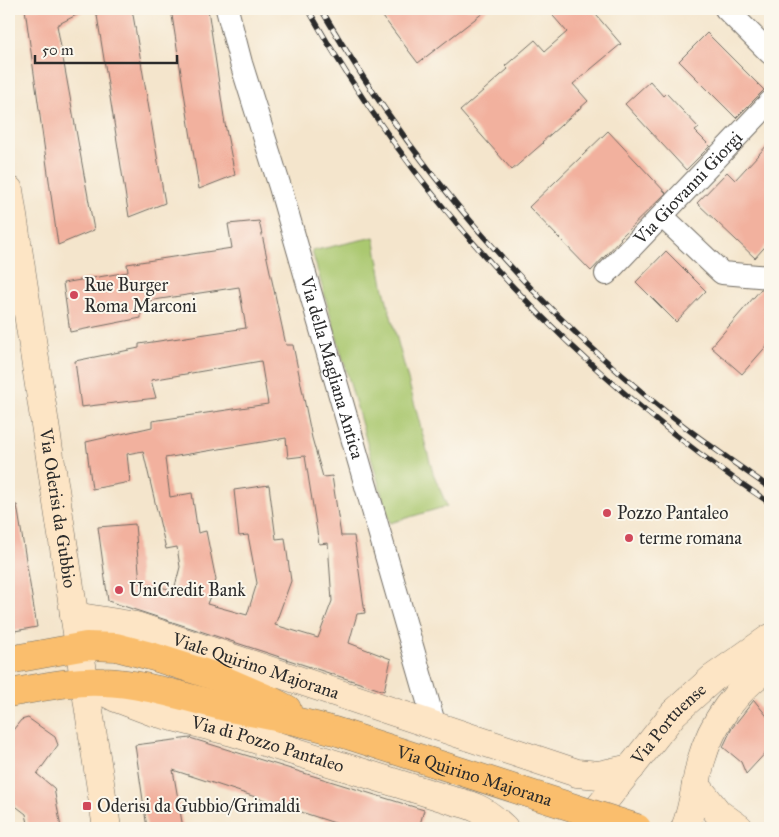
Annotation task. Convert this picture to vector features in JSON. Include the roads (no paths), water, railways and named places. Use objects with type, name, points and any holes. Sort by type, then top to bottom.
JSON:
[{"type":"main road","name":"Via Quirino Majorana","points":[[9,660],[79,648],[96,646],[116,647],[218,677],[268,699],[312,724]]},
{"type":"main road","name":"Via Quirino Majorana","points":[[9,694],[84,682],[125,684],[312,724],[637,828]]},
{"type":"street","name":"Via della Magliana Antica","points":[[227,9],[241,63],[280,187],[435,726]]},
{"type":"street","points":[[726,9],[770,54]]},
{"type":"street","name":"Via Giovanni Giorgi","points":[[606,274],[770,102]]},
{"type":"street","name":"Via Oderisi da Gubbio","points":[[9,190],[13,253],[74,616],[107,828]]},
{"type":"street","points":[[662,216],[722,273],[770,277]]},
{"type":"street","name":"Viale Quirino Majorana","points":[[74,616],[136,626],[435,726]]},
{"type":"street","name":"Via Portuense","points":[[583,828],[660,728],[682,705],[728,667],[770,638]]},
{"type":"street","name":"Via Portuense","points":[[685,828],[691,811],[705,749],[727,707],[738,692],[770,666]]},
{"type":"street","name":"Via di Pozzo Pantaleo","points":[[84,682],[116,698],[153,712],[232,732],[479,808],[504,828]]},
{"type":"street","name":"Via Quirino Majorana","points":[[435,726],[577,773],[599,775],[631,768]]},
{"type":"street","points":[[696,785],[718,813],[739,828]]},
{"type":"street","name":"Via di Pozzo Pantaleo","points":[[454,801],[486,828]]},
{"type":"railway","points":[[308,9],[352,82],[401,152],[453,219],[510,283],[570,344],[633,401],[700,454],[770,503]]},
{"type":"railway","points":[[321,9],[393,121],[433,175],[519,276],[615,369],[679,422],[770,488]]},
{"type":"place","name":"Rue Burger Roma Marconi","points":[[74,295]]},
{"type":"place","name":"Pozzo Pantaleo","points":[[607,513]]},
{"type":"place","name":"terme romana","points":[[629,538]]},
{"type":"place","name":"UniCredit Bank","points":[[119,590]]},
{"type":"place","name":"Oderisi da Gubbio/Grimaldi","points":[[87,806]]}]
